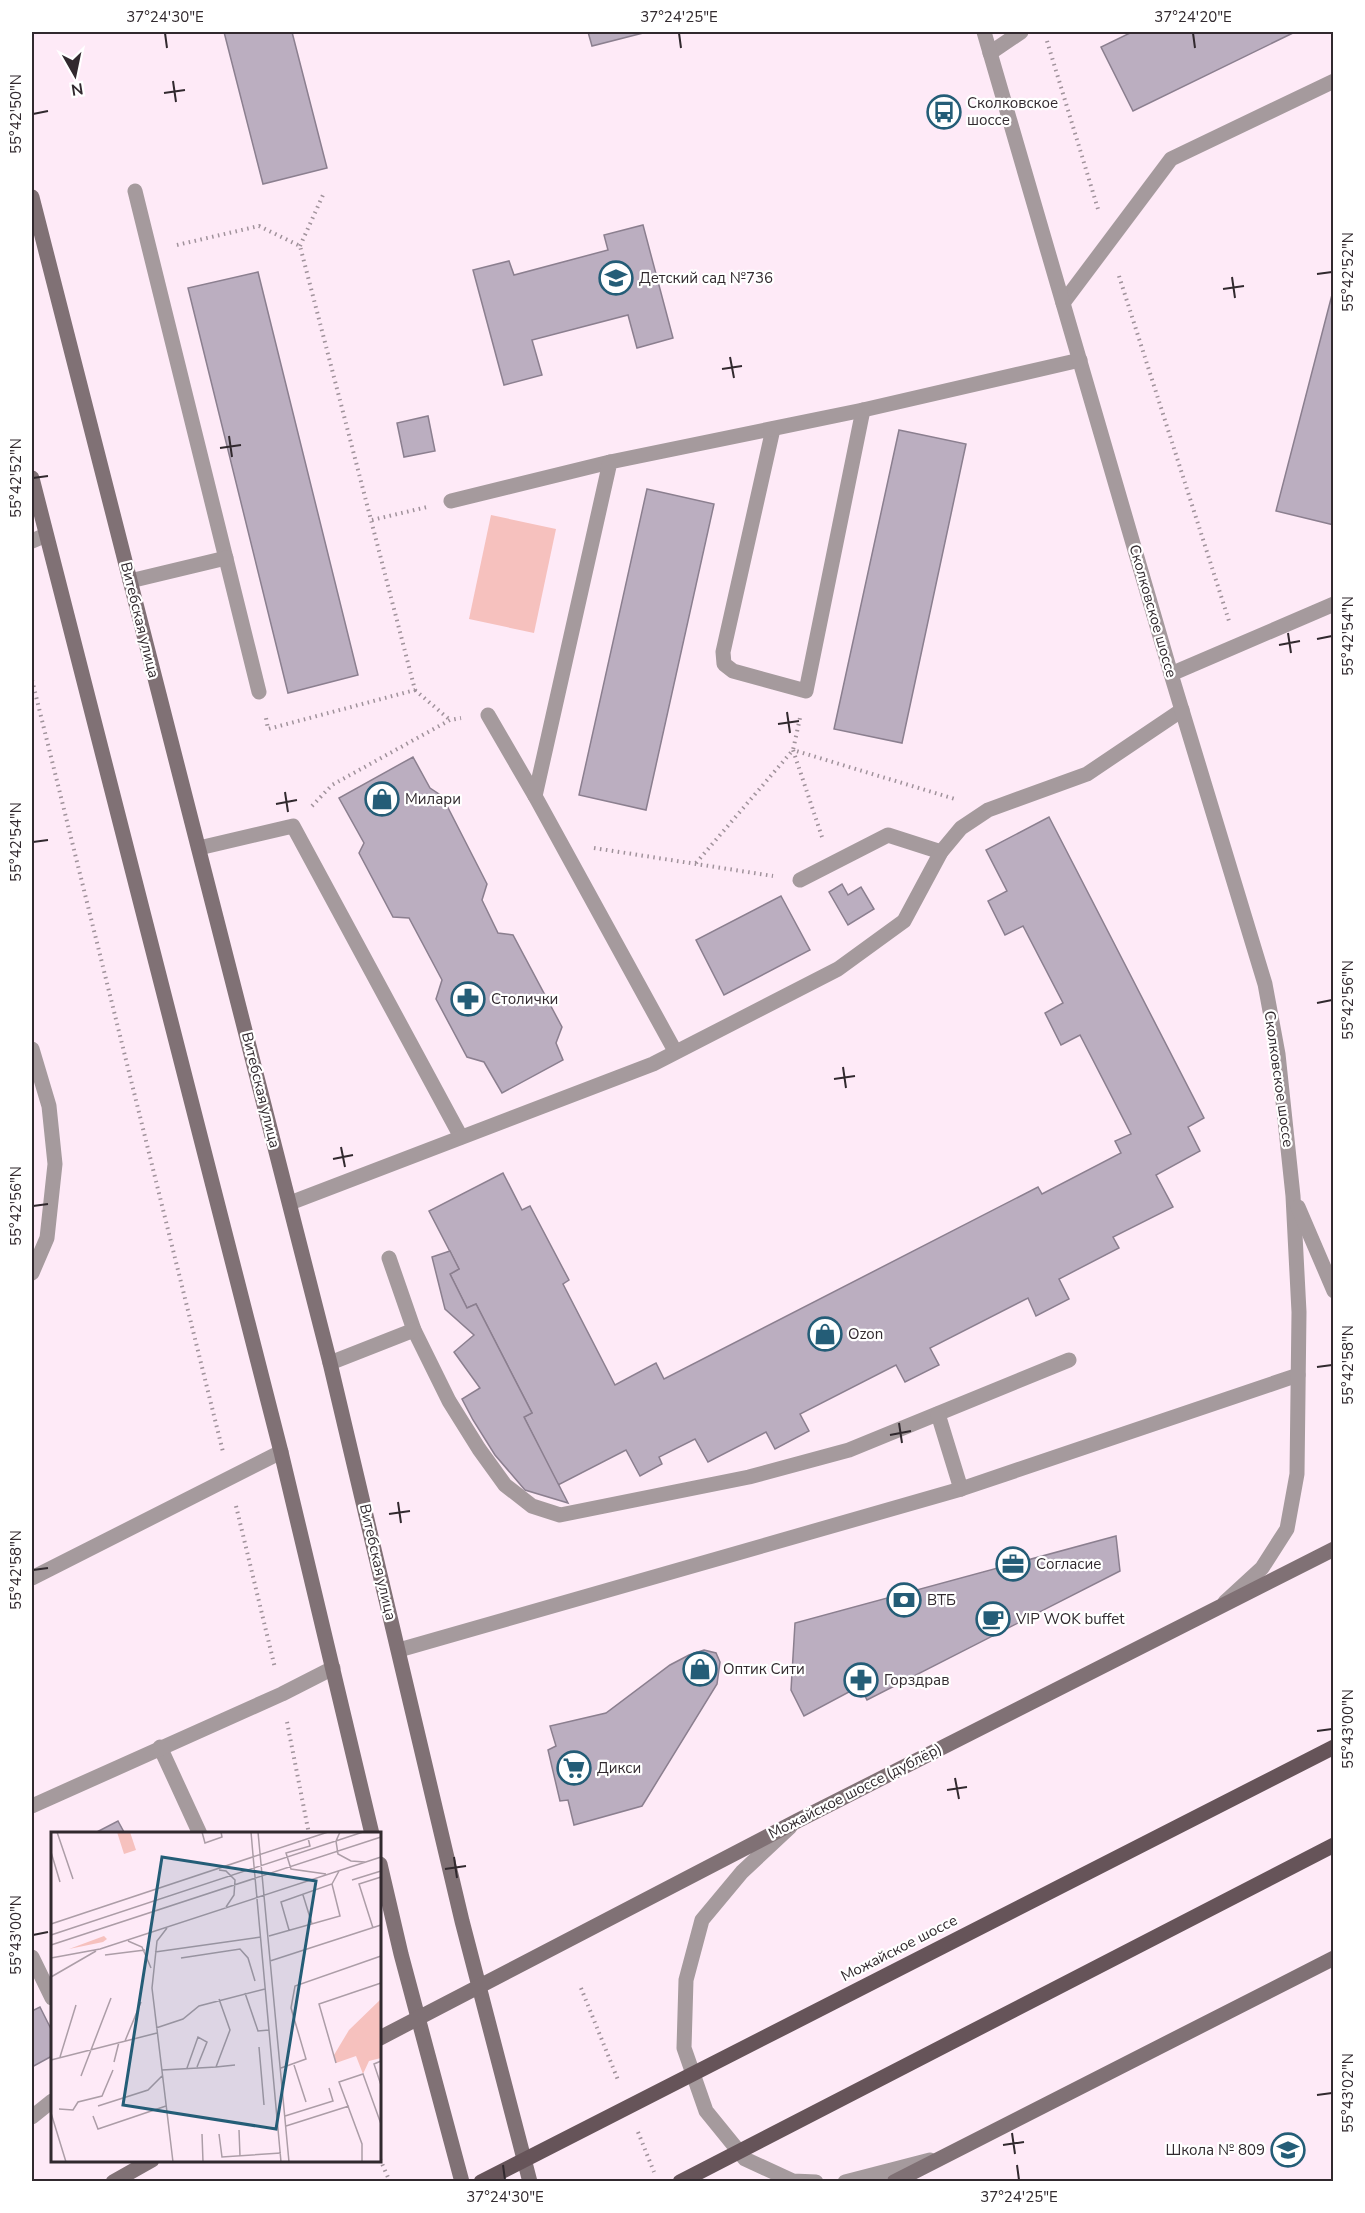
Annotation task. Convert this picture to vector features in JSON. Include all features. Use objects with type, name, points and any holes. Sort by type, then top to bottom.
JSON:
[{"type":"main road","name":"Витебская улица","points":[[32,197],[290,1203],[478,1986],[530,2181]]},
{"type":"main road","points":[[32,478],[281,1452],[372,1832]]},
{"type":"main road","name":"Можайское шоссе (дублёр)","points":[[381,2037],[797,1821],[1334,1549]]},
{"type":"main road","name":"Можайское шоссе","points":[[480,2181],[1334,1747]]},
{"type":"main road","points":[[680,2181],[1334,1845]]},
{"type":"main road","points":[[381,1868],[462,2181]]},
{"type":"main road","points":[[894,2181],[1334,1958]]},
{"type":"main road","points":[[113,2181],[148,2162]]},
{"type":"street","name":"Сколковское шоссе","points":[[984,32],[1171,674],[1265,984],[1280,1065],[1293,1196],[1299,1312],[1297,1474],[1287,1529],[1262,1568],[1218,1608]]},
{"type":"street","points":[[990,53],[1021,32]]},
{"type":"street","points":[[1064,303],[1171,159],[1334,81]]},
{"type":"street","points":[[135,191],[259,692]]},
{"type":"street","points":[[451,501],[610,462],[863,410],[1080,360]]},
{"type":"street","points":[[772,429],[723,652],[724,664],[733,671],[806,691],[863,410]]},
{"type":"street","points":[[535,796],[610,462]]},
{"type":"street","points":[[32,542],[46,535]]},
{"type":"street","points":[[130,582],[226,558]]},
{"type":"street","points":[[1171,674],[1334,604]]},
{"type":"street","points":[[290,1203],[652,1064],[838,969],[904,921],[941,852],[961,828],[988,810],[1087,774],[1182,711]]},
{"type":"street","points":[[488,715],[675,1051]]},
{"type":"street","points":[[199,848],[293,826],[461,1137]]},
{"type":"street","points":[[800,880],[888,835],[941,852]]},
{"type":"street","points":[[32,1049],[49,1106],[55,1164],[47,1238],[32,1273]]},
{"type":"street","name":"Сколковское шоссе","points":[[1293,1196],[1334,1291]]},
{"type":"street","points":[[389,1258],[414,1330],[449,1401],[478,1449],[505,1485],[532,1506],[560,1515],[749,1477],[849,1450],[1069,1360]]},
{"type":"street","points":[[330,1363],[414,1330]]},
{"type":"street","points":[[399,1650],[961,1489],[1298,1375]]},
{"type":"street","points":[[938,1414],[961,1489]]},
{"type":"street","points":[[32,1578],[281,1452]]},
{"type":"street","points":[[32,1806],[282,1694],[333,1668]]},
{"type":"street","points":[[160,1748],[200,1832]]},
{"type":"street","points":[[797,1821],[742,1872],[702,1920],[686,1980],[684,2048],[706,2111],[745,2159],[792,2181],[816,2181]]},
{"type":"street","points":[[32,1957],[51,1996]]},
{"type":"street","points":[[32,2117],[51,2102]]},
{"type":"street","points":[[845,2181],[939,2158]]},
{"type":"path","points":[[1044,32],[1236,646]]},
{"type":"path","points":[[323,195],[300,246],[416,690],[450,720]]},
{"type":"path","points":[[150,251],[259,226],[300,246]]},
{"type":"path","points":[[372,520],[451,501]]},
{"type":"path","points":[[32,680],[282,1694],[309,1832]]},
{"type":"path","points":[[259,692],[268,729],[416,690]]},
{"type":"path","points":[[293,826],[332,785],[450,720],[488,715]]},
{"type":"path","points":[[793,750],[910,784],[988,810]]},
{"type":"path","points":[[793,750],[815,815]]},
{"type":"path","points":[[695,864],[793,750]]},
{"type":"path","points":[[561,843],[747,872]]},
{"type":"path","points":[[381,2161],[390,2181]]},
{"type":"shaded area","points":[[491,515],[556,529],[534,633],[469,619]]},
{"type":"building","points":[[224,32],[292,32],[327,168],[263,184]]},
{"type":"building","points":[[588,32],[647,32],[592,46]]},
{"type":"building","points":[[1132,32],[1295,32],[1133,111],[1101,47]]},
{"type":"building","points":[[643,225],[673,338],[637,348],[628,315],[532,340],[542,375],[504,385],[473,270],[509,261],[514,275],[608,250],[604,235]]},
{"type":"building","points":[[258,272],[358,675],[288,693],[188,288]]},
{"type":"building","points":[[1334,287],[1334,525],[1276,511]]},
{"type":"building","points":[[428,416],[435,451],[404,457],[397,423]]},
{"type":"building","points":[[899,430],[966,444],[902,743],[834,729]]},
{"type":"building","points":[[647,489],[714,504],[646,810],[579,795]]},
{"type":"building","points":[[413,757],[430,788],[442,796],[487,884],[482,900],[498,933],[513,935],[562,1027],[556,1043],[563,1060],[502,1093],[484,1062],[467,1057],[436,999],[442,980],[409,918],[393,917],[359,853],[364,843],[339,798]]},
{"type":"building","points":[[1049,817],[1204,1118],[1188,1127],[1200,1151],[1156,1175],[1173,1207],[1113,1237],[1119,1248],[1059,1279],[1069,1299],[1036,1316],[1028,1298],[930,1348],[939,1365],[905,1382],[896,1365],[800,1414],[809,1431],[775,1449],[766,1432],[708,1462],[695,1439],[659,1457],[662,1464],[640,1476],[626,1450],[558,1485],[524,1417],[532,1413],[476,1304],[467,1308],[450,1274],[459,1269],[429,1211],[503,1173],[522,1210],[530,1206],[569,1280],[563,1284],[615,1385],[656,1363],[664,1379],[1038,1187],[1042,1194],[1121,1153],[1115,1141],[1131,1134],[1080,1035],[1061,1045],[1045,1013],[1063,1003],[1023,926],[1005,935],[988,901],[1007,891],[986,850]]},
{"type":"building","points":[[842,884],[848,895],[861,887],[874,909],[848,925],[829,892]]},
{"type":"building","points":[[781,896],[810,950],[724,995],[696,940]]},
{"type":"building","points":[[450,1251],[459,1269],[450,1274],[467,1308],[476,1304],[532,1413],[524,1417],[568,1503],[525,1490],[495,1455],[462,1399],[480,1388],[454,1352],[474,1335],[445,1309],[432,1257]]},
{"type":"building","points":[[1116,1536],[1120,1571],[867,1700],[860,1686],[804,1716],[791,1690],[795,1623]]},
{"type":"building","points":[[704,1650],[716,1653],[720,1662],[717,1684],[642,1806],[574,1825],[568,1800],[560,1801],[548,1750],[556,1746],[550,1726],[606,1713],[670,1665]]},
{"type":"building","points":[[118,1821],[124,1832],[97,1832]]},
{"type":"building","points":[[40,2007],[51,2029],[51,2057],[32,2067],[32,2011]]},
{"type":"place","name":"Сколковское шоссе","points":[[944,112]]},
{"type":"place","name":"Детский сад №736","points":[[616,278]]},
{"type":"place","name":"Милари","points":[[382,799]]},
{"type":"place","name":"Столички","points":[[468,999]]},
{"type":"place","name":"Ozon","points":[[825,1334]]},
{"type":"place","name":"Согласие","points":[[1013,1564]]},
{"type":"place","name":"ВТБ","points":[[904,1600]]},
{"type":"place","name":"VIP WOK buffet","points":[[993,1619]]},
{"type":"place","name":"Оптик Сити","points":[[700,1669]]},
{"type":"place","name":"Горздрав","points":[[861,1680]]},
{"type":"place","name":"Дикси","points":[[574,1768]]},
{"type":"place","name":"Школа № 809","points":[[1288,2150]]}]
